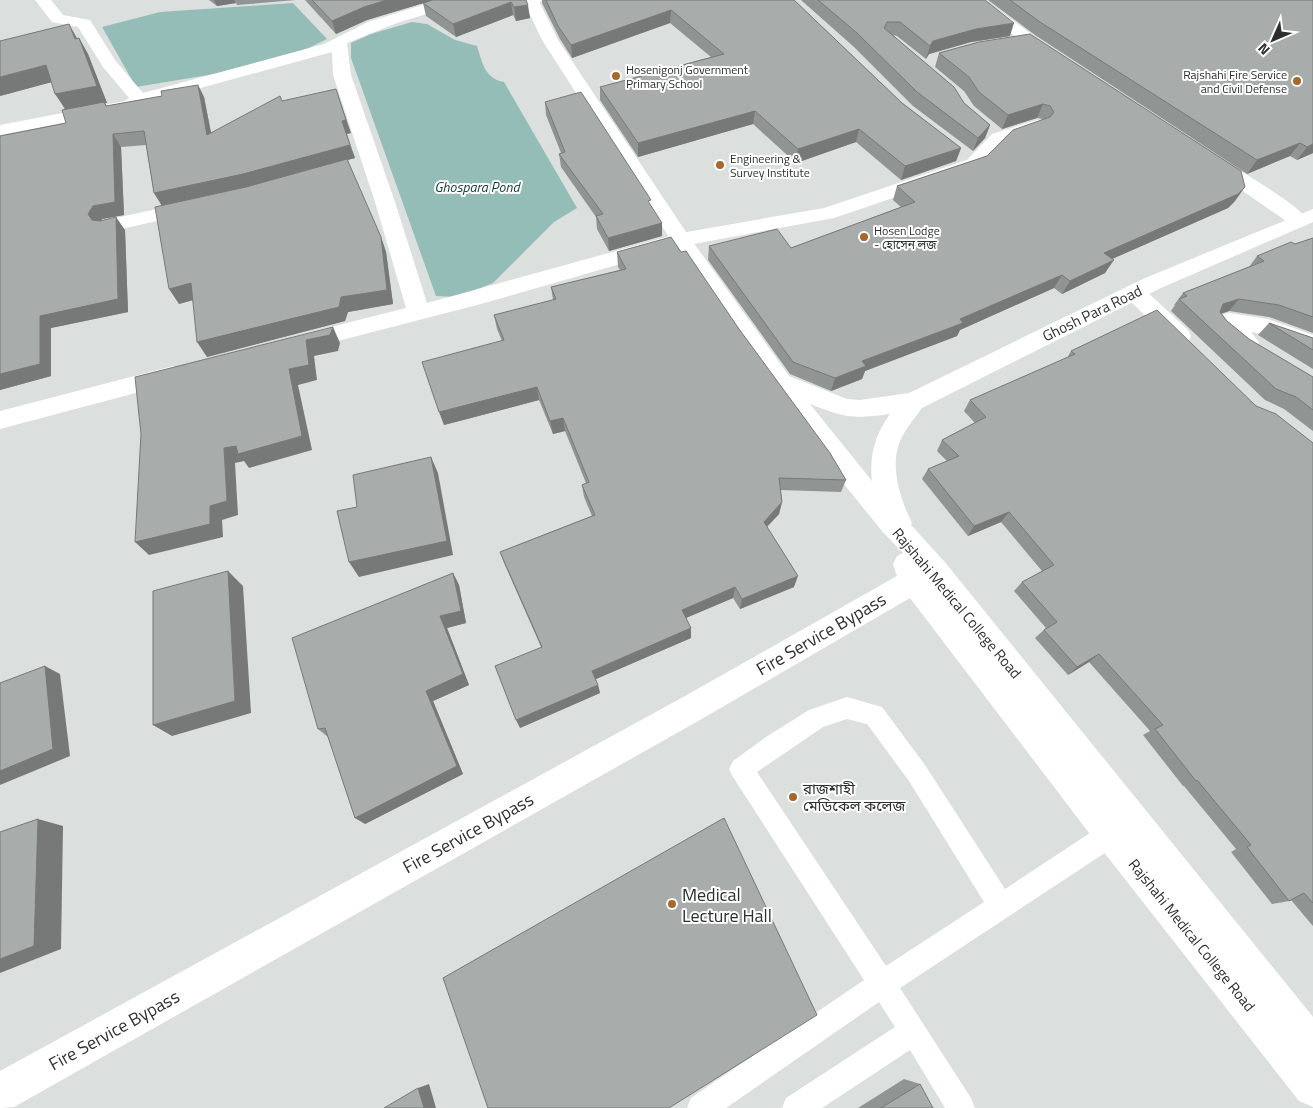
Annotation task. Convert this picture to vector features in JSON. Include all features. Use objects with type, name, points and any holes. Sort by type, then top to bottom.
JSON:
[{"type":"street","points":[[43,0],[58,19],[84,23],[104,58],[140,99]]},
{"type":"street","points":[[0,130],[34,122],[130,106],[140,99],[330,48],[339,41],[378,25],[458,0]]},
{"type":"street","points":[[534,0],[532,2],[550,40],[681,240],[780,382],[826,444],[899,531]]},
{"type":"street","points":[[976,0],[1028,40],[1067,66]]},
{"type":"street","points":[[1010,43],[1028,40]]},
{"type":"street","points":[[339,41],[342,76],[362,164],[419,313]]},
{"type":"street","points":[[278,349],[419,313],[681,240],[827,214],[966,158],[993,132],[1037,125]]},
{"type":"street","points":[[1202,155],[1274,202],[1306,218]]},
{"type":"street","points":[[109,226],[214,202]]},
{"type":"street","name":"Ghosh Para Road","points":[[899,531],[885,480],[884,450],[889,437],[913,402],[1134,292],[1306,218]]},
{"type":"street","points":[[1134,292],[1198,354]]},
{"type":"street","points":[[1270,356],[1223,323],[1229,321],[1268,327],[1313,344]]},
{"type":"street","points":[[0,420],[192,371]]},
{"type":"street","points":[[780,382],[845,408],[860,409],[913,402]]},
{"type":"street","name":"Rajshahi Medical College Road","points":[[899,531],[924,575],[1111,834],[1313,1087]]},
{"type":"street","name":"Rajshahi Medical College Road","points":[[924,575],[1313,1047]]},
{"type":"street","name":"Fire Service Bypass","points":[[0,1093],[696,706],[924,575]]},
{"type":"lane","points":[[961,1108],[914,1031],[741,769],[774,745],[817,718],[847,708],[874,715],[917,772],[1001,906]]},
{"type":"lane","points":[[701,1108],[882,984],[1111,834]]},
{"type":"lane","points":[[796,1108],[914,1031]]},
{"type":"water","points":[[293,3],[327,39],[292,56],[214,74],[136,87],[102,27],[160,12]]},
{"type":"water","name":"Ghospara Pond","points":[[412,22],[427,24],[455,40],[477,46],[488,74],[504,82],[577,208],[554,222],[493,283],[457,297],[436,296],[351,58],[351,43],[371,34]]},
{"type":"building","points":[[312,0],[387,0],[364,7],[332,21]]},
{"type":"building","points":[[433,0],[526,0],[528,5],[514,7],[511,2],[453,24],[423,3]]},
{"type":"building","points":[[546,0],[794,0],[902,103],[961,148],[905,166],[859,129],[798,149],[755,111],[638,143],[600,87],[724,54],[671,10],[571,45],[558,26]]},
{"type":"building","points":[[818,0],[985,0],[1014,23],[976,29],[933,41],[930,46],[900,22],[887,22],[884,28],[954,87],[964,103],[990,125],[978,138],[917,92],[857,33]]},
{"type":"building","points":[[1010,0],[1313,0],[1313,144],[1307,147],[1300,143],[1257,160],[1040,22]]},
{"type":"building","points":[[69,24],[75,39],[79,38],[97,86],[55,94],[46,65],[0,77],[0,41]]},
{"type":"building","points":[[1030,34],[1241,171],[1245,187],[1238,194],[1104,253],[1114,260],[1070,281],[1062,275],[960,319],[963,323],[862,361],[866,366],[835,378],[793,362],[709,246],[777,229],[791,248],[915,202],[897,186],[987,156],[1013,130],[1050,117],[1054,112],[1050,106],[1043,104],[1008,115],[979,92],[969,77],[939,53],[979,42]]},
{"type":"building","points":[[198,85],[207,135],[280,96],[282,101],[336,89],[346,120],[342,121],[350,145],[243,174],[154,193],[144,131],[113,134],[115,202],[93,206],[88,214],[92,220],[100,221],[116,217],[118,299],[40,316],[40,364],[0,374],[0,136],[66,123],[62,110],[104,102],[106,106],[162,96],[161,91]]},
{"type":"building","points":[[581,92],[651,200],[648,201],[662,223],[608,238],[596,216],[603,214],[559,154],[565,152],[545,102]]},
{"type":"building","points":[[347,159],[381,237],[387,290],[341,297],[339,307],[197,342],[191,283],[169,289],[155,207],[246,187]]},
{"type":"building","points":[[671,237],[681,252],[686,251],[739,329],[830,453],[846,480],[779,478],[782,502],[764,522],[798,576],[742,599],[735,587],[682,610],[691,628],[592,671],[598,685],[516,720],[495,666],[542,647],[500,552],[595,515],[582,485],[589,482],[563,418],[550,421],[537,387],[439,412],[422,362],[504,340],[494,315],[556,299],[551,287],[626,269],[617,252]]},
{"type":"building","points":[[1313,238],[1313,317],[1279,305],[1239,299],[1223,304],[1220,312],[1227,321],[1249,339],[1313,377],[1313,410],[1296,397],[1276,389],[1179,299],[1187,296],[1183,293],[1264,261],[1257,256],[1291,242],[1295,244]]},
{"type":"building","points":[[1157,310],[1256,406],[1276,414],[1313,443],[1313,903],[1304,893],[1289,901],[1247,847],[1251,845],[1196,781],[1155,729],[1163,725],[1099,654],[1077,667],[1044,630],[1057,622],[1022,582],[1054,565],[1009,512],[974,526],[928,469],[959,456],[942,440],[986,417],[970,400],[1075,354],[1071,351]]},
{"type":"building","points":[[1269,323],[1313,338],[1313,350]]},
{"type":"building","points":[[333,327],[330,335],[306,340],[309,365],[289,369],[302,436],[238,454],[236,446],[224,448],[227,501],[210,506],[210,524],[135,542],[141,434],[135,377]]},
{"type":"building","points":[[431,457],[447,541],[349,562],[337,511],[357,507],[353,475]]},
{"type":"building","points":[[228,571],[235,701],[153,725],[153,591]]},
{"type":"building","points":[[453,573],[461,611],[440,616],[463,674],[426,691],[457,766],[355,818],[325,728],[318,729],[292,638]]},
{"type":"building","points":[[45,666],[53,749],[0,771],[0,683]]},
{"type":"building","name":"Medical Lecture Hall","points":[[724,818],[817,1015],[669,1108],[488,1108],[443,978]]},
{"type":"building","points":[[38,819],[34,946],[0,959],[0,832]]},
{"type":"building","points":[[920,1084],[933,1108],[881,1108]]},
{"type":"building","points":[[418,1088],[424,1108],[384,1108]]},
{"type":"place","name":"Hosenigonj Government Primary School","points":[[616,76]]},
{"type":"place","name":"Rajshahi Fire Service and Civil Defense","points":[[1297,81]]},
{"type":"place","name":"Engineering & Survey Institute","points":[[720,165]]},
{"type":"place","name":"Hosen Lodge - হোসেন লজ","points":[[864,237]]},
{"type":"place","name":"রাজশাহী মেডিকেল কলেজ","points":[[793,797]]},
{"type":"place","name":"Medical Lecture Hall","points":[[672,904]]}]
